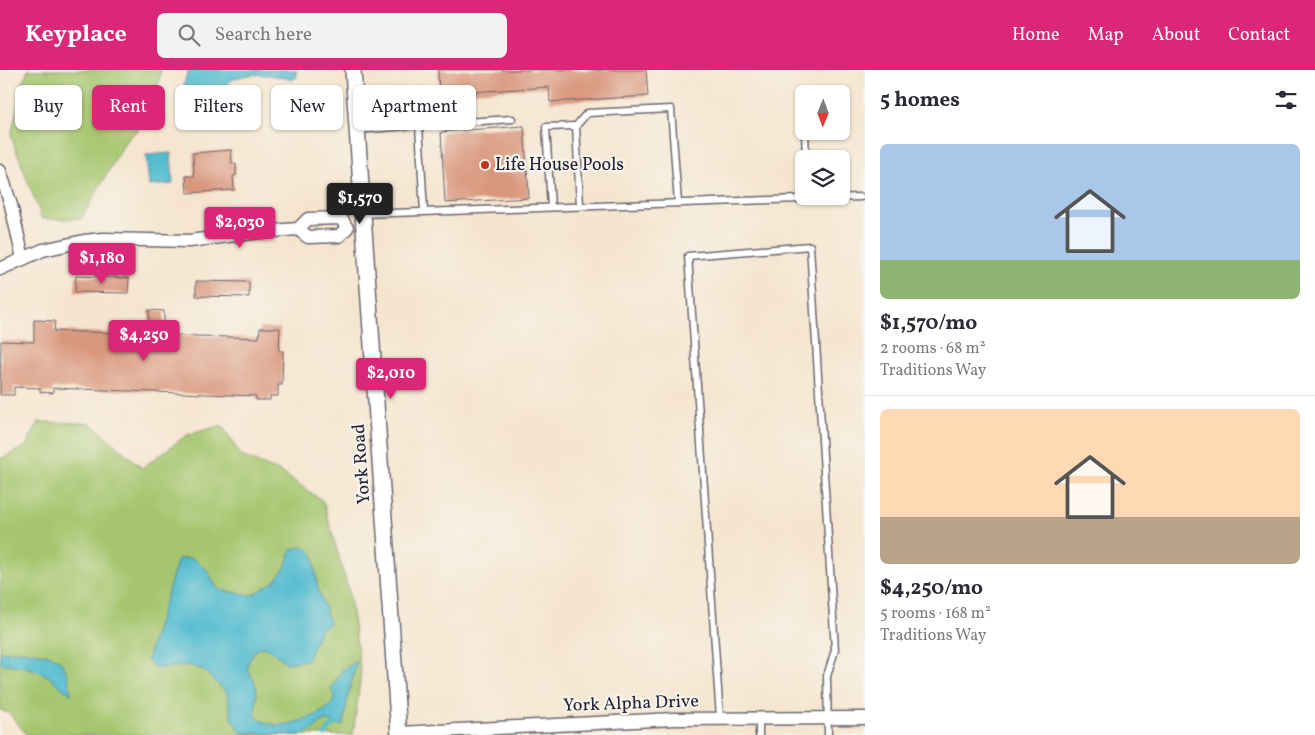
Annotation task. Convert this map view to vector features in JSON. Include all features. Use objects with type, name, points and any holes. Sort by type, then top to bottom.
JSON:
[{"type":"street","name":"York Road","points":[[353,70],[354,85]]},
{"type":"street","name":"York Road","points":[[357,130],[399,734]]},
{"type":"street","points":[[0,171],[11,204],[23,259]]},
{"type":"street","points":[[0,269],[43,250],[102,239],[188,241],[298,229],[308,219],[341,218],[347,228]]},
{"type":"street","points":[[298,229],[308,237],[338,236],[347,228],[364,221]]},
{"type":"street","name":"York Alpha Drive","points":[[399,734],[620,720],[865,718]]},
{"type":"lane","points":[[580,206],[576,126],[587,113],[671,109],[678,203]]},
{"type":"lane","points":[[476,121],[512,119]]},
{"type":"lane","points":[[551,207],[546,127],[576,126]]},
{"type":"lane","points":[[419,130],[424,212]]},
{"type":"lane","points":[[850,197],[861,197]]},
{"type":"lane","points":[[364,221],[424,212],[795,198]]},
{"type":"lane","points":[[720,718],[688,256],[810,246],[835,650],[827,676],[828,735]]},
{"type":"lane","points":[[759,718],[759,735]]},
{"type":"green space","points":[[28,70],[161,70],[158,85],[92,85],[92,130],[138,130],[127,139],[81,219],[42,219],[11,136],[15,117],[15,130],[82,130],[82,85],[22,85]]},
{"type":"green space","points":[[39,422],[90,423],[142,468],[187,435],[222,425],[241,456],[281,472],[323,501],[349,592],[361,673],[353,735],[27,735],[9,713],[0,710],[0,459],[25,447]]},
{"type":"water","points":[[188,70],[296,70],[297,77],[291,80],[277,76],[251,75],[235,79],[226,85],[184,85]]},
{"type":"water","points":[[171,153],[173,184],[149,186],[146,155]]},
{"type":"water","points":[[307,548],[313,554],[318,589],[330,623],[320,629],[307,660],[287,663],[266,647],[257,648],[248,663],[249,672],[256,685],[257,692],[255,716],[274,725],[283,725],[297,722],[319,713],[333,702],[335,696],[331,689],[342,670],[357,661],[343,726],[330,721],[321,722],[314,729],[302,735],[242,733],[232,719],[227,693],[203,670],[188,665],[155,669],[147,659],[178,559],[192,558],[207,570],[217,588],[253,595],[276,580],[284,569],[292,549]]},
{"type":"water","points":[[24,651],[45,654],[59,660],[66,672],[71,694],[40,672],[0,663],[0,652]]},
{"type":"building","points":[[438,70],[646,70],[648,96],[550,102],[549,87],[476,92],[476,85],[439,85]]},
{"type":"building","name":"Life House Pools","points":[[524,126],[529,198],[445,203],[441,132]]},
{"type":"building","points":[[231,150],[232,164],[236,164],[236,175],[233,176],[234,190],[187,193],[186,176],[194,176],[193,153]]},
{"type":"building","points":[[76,276],[129,278],[128,293],[75,292]]},
{"type":"building","points":[[196,281],[249,282],[249,297],[196,296]]},
{"type":"building","points":[[149,310],[164,311],[164,333],[167,333],[167,335],[259,338],[260,328],[280,328],[279,351],[283,351],[282,385],[278,385],[278,396],[270,396],[270,400],[256,400],[256,396],[53,388],[53,393],[40,392],[40,388],[14,387],[14,395],[0,395],[1,341],[34,342],[34,320],[55,321],[54,331],[146,334],[146,332],[149,333]]},
{"type":"waterway","points":[[325,735],[336,723]]},
{"type":"place","name":"Life House Pools","points":[[485,165]]}]
